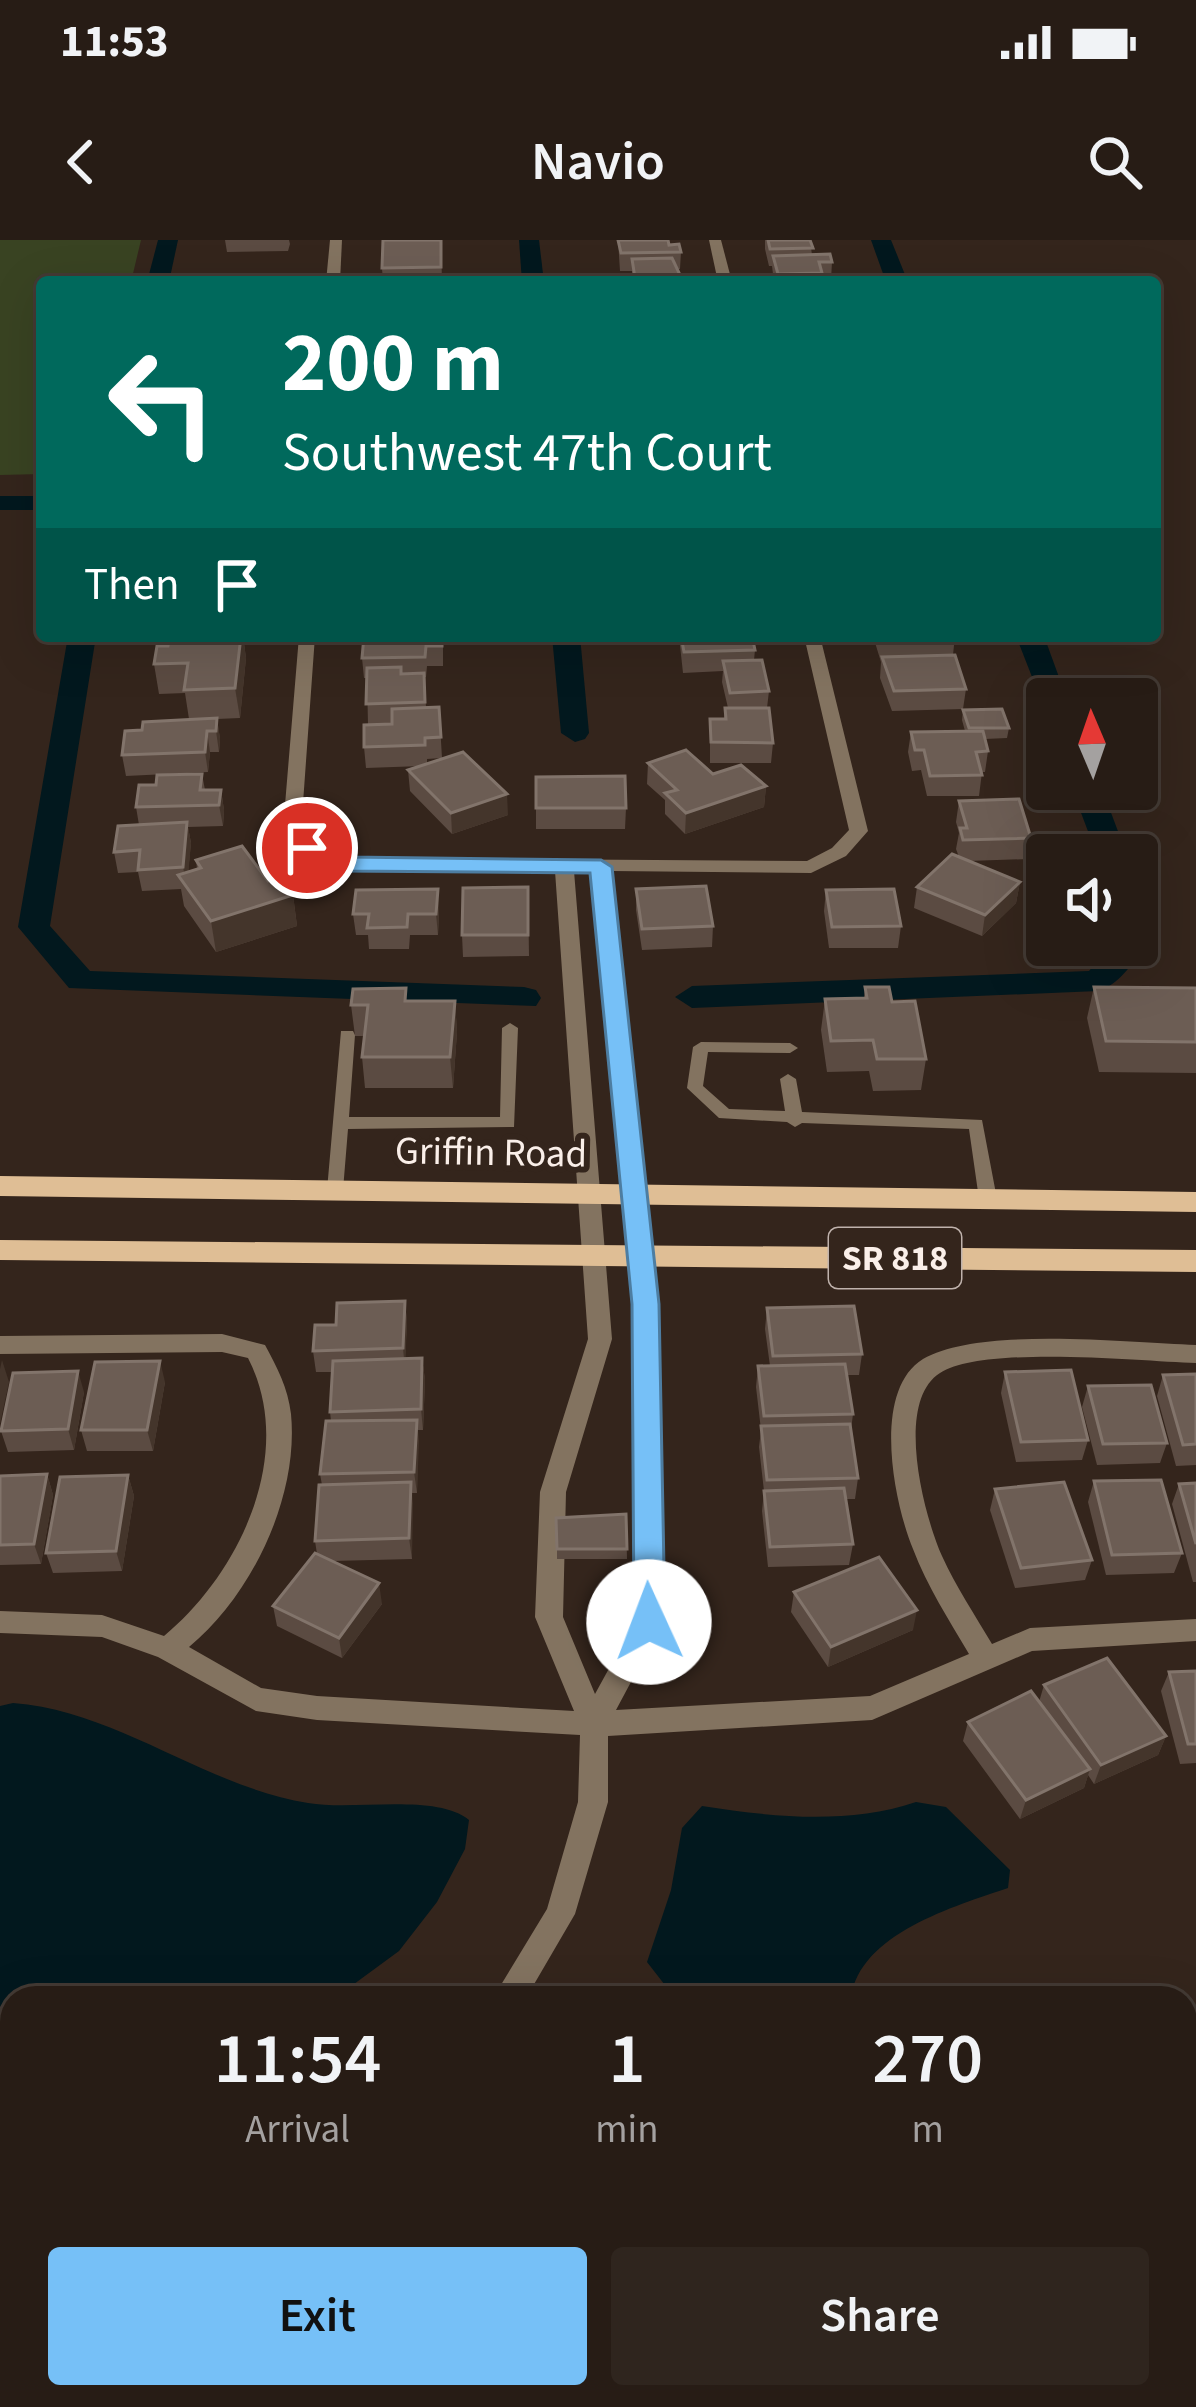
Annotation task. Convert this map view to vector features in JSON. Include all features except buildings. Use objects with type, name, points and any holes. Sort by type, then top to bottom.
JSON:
[{"type":"main road","name":"Griffin Road","points":[[0,1186],[1196,1202]]},
{"type":"main road","name":"SR 818","points":[[0,1250],[1196,1261]]},
{"type":"street","points":[[333,276],[336,240]]},
{"type":"street","points":[[715,240],[724,276]]},
{"type":"street","points":[[307,642],[293,818],[307,848],[344,864],[564,867],[811,867],[839,852],[859,831],[813,642]]},
{"type":"street","points":[[516,1986],[560,1914],[593,1802],[594,1724],[549,1617],[554,1492],[599,1339],[564,867]]},
{"type":"street","points":[[594,1724],[649,1622],[641,1255],[601,867]]},
{"type":"street","points":[[0,1345],[222,1343],[256,1351],[272,1373],[281,1402],[268,1498],[247,1550],[209,1612],[168,1649]]},
{"type":"street","points":[[987,1660],[939,1574],[914,1514],[907,1398],[930,1366],[980,1352],[1196,1354]]},
{"type":"street","points":[[0,1622],[102,1626],[168,1649],[256,1699],[316,1708],[594,1724],[872,1708],[1030,1640],[1196,1630]]},
{"type":"lane","points":[[340,1124],[508,1123],[510,1028]]},
{"type":"lane","points":[[335,1190],[346,1035]]},
{"type":"lane","points":[[790,1048],[700,1047],[695,1088],[725,1114],[976,1124],[988,1199]]},
{"type":"lane","points":[[788,1078],[795,1120]]},
{"type":"green space","points":[[0,240],[141,240],[132,276],[36,276],[36,474],[0,475]]},
{"type":"water","points":[[13,1703],[52,1709],[89,1720],[233,1781],[308,1803],[415,1805],[454,1812],[469,1820],[465,1849],[437,1902],[399,1951],[351,1986],[0,1986],[0,1706]]},
{"type":"water","points":[[916,1802],[946,1807],[1010,1870],[1008,1888],[937,1914],[890,1940],[871,1956],[855,1986],[666,1986],[647,1962],[671,1890],[682,1828],[702,1806],[783,1816],[890,1809]]},
{"type":"waterway","points":[[159,276],[168,240]]},
{"type":"waterway","points":[[529,240],[532,276]]},
{"type":"waterway","points":[[881,240],[895,276]]},
{"type":"waterway","points":[[0,503],[36,503]]},
{"type":"waterway","points":[[81,642],[34,927],[81,981],[524,998]]},
{"type":"waterway","points":[[567,642],[575,733]]},
{"type":"waterway","points":[[1032,642],[1045,678]]},
{"type":"waterway","points":[[1095,810],[1104,834]]},
{"type":"waterway","points":[[692,997],[1098,981],[1111,966]]},
{"type":"route","points":[[307,848],[344,864],[601,867],[646,1304],[649,1622]]}]
